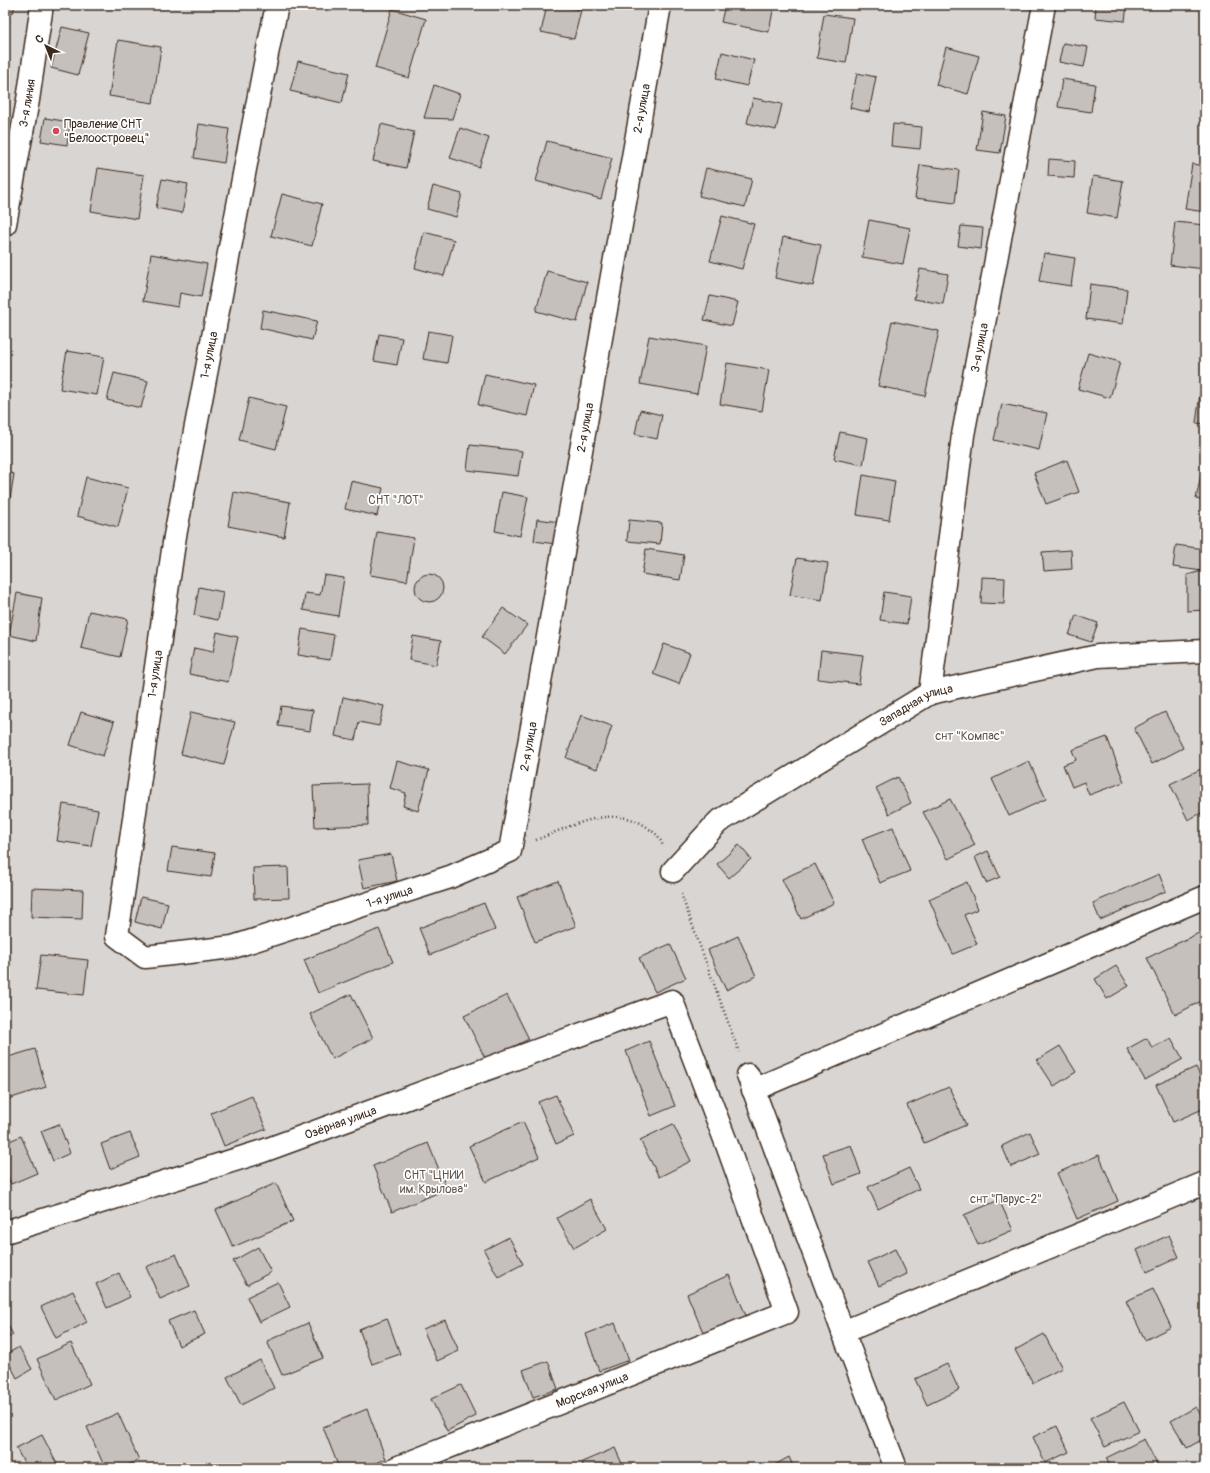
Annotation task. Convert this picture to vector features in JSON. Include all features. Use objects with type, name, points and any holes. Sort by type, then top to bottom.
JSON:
[{"type":"street","name":"3-я линия","points":[[5,224],[28,100],[42,5]]},
{"type":"street","name":"1-я улица","points":[[277,5],[175,536],[117,936],[145,957],[233,947],[450,877],[510,850]]},
{"type":"street","name":"2-я улица","points":[[510,850],[660,5]]},
{"type":"street","name":"3-я улица","points":[[930,693],[963,435],[1044,5]]},
{"type":"street","name":"Западная улица","points":[[672,871],[718,822],[930,693],[1098,656],[1205,651]]},
{"type":"street","points":[[896,1468],[843,1332],[751,1082],[1205,897]]},
{"type":"street","name":"Озёрная улица","points":[[5,1232],[263,1151],[672,1001],[726,1142],[787,1312]]},
{"type":"street","points":[[843,1332],[1205,1182]]},
{"type":"street","name":"Морская улица","points":[[396,1468],[787,1312]]},
{"type":"path","points":[[510,850],[588,820],[620,816],[642,823],[660,837],[751,1082]]},
{"type":"green space","points":[[5,5],[1205,5],[1205,1468],[5,1468]]},
{"type":"building","points":[[5,5],[15,5],[13,13],[5,11]]},
{"type":"building","points":[[547,5],[560,5],[581,10],[574,39],[541,32]]},
{"type":"building","points":[[725,5],[774,5],[769,32],[721,22]]},
{"type":"building","points":[[1096,5],[1127,5],[1125,21],[1095,18]]},
{"type":"building","points":[[392,9],[426,19],[409,78],[375,68]]},
{"type":"building","points":[[824,14],[853,18],[846,63],[817,58]]},
{"type":"building","points":[[62,27],[89,33],[78,75],[51,68]]},
{"type":"building","points":[[118,40],[161,47],[153,103],[109,96]]},
{"type":"building","points":[[1063,43],[1088,47],[1084,67],[1059,62]]},
{"type":"building","points":[[946,47],[979,56],[968,94],[936,85]]},
{"type":"building","points":[[722,52],[754,60],[747,86],[716,79]]},
{"type":"building","points":[[298,61],[349,73],[342,103],[290,91]]},
{"type":"building","points":[[857,73],[876,77],[869,112],[850,108]]},
{"type":"building","points":[[1062,79],[1095,84],[1091,112],[1058,107]]},
{"type":"building","points":[[434,85],[460,94],[452,119],[424,118]]},
{"type":"building","points":[[753,98],[782,104],[776,130],[747,123]]},
{"type":"building","points":[[983,112],[1006,116],[1000,153],[977,150]]},
{"type":"building","name":"Правление СНТ \"Белоостровец\"","points":[[45,118],[70,122],[67,145],[41,141]]},
{"type":"building","points":[[199,124],[229,129],[224,163],[194,158]]},
{"type":"building","points":[[381,124],[414,132],[406,168],[373,161]]},
{"type":"building","points":[[893,124],[922,127],[920,149],[891,146]]},
{"type":"building","points":[[460,128],[489,138],[479,167],[450,158]]},
{"type":"building","points":[[547,141],[612,158],[601,199],[536,181]]},
{"type":"building","points":[[1049,159],[1075,161],[1074,178],[1048,176]]},
{"type":"building","points":[[1192,164],[1205,166],[1205,212],[1185,209]]},
{"type":"building","points":[[920,165],[959,170],[955,203],[915,198]]},
{"type":"building","points":[[98,168],[144,175],[137,219],[91,211]]},
{"type":"building","points":[[706,168],[752,179],[745,207],[699,196]]},
{"type":"building","points":[[1093,176],[1123,181],[1117,218],[1087,213]]},
{"type":"building","points":[[162,179],[188,184],[182,213],[156,208]]},
{"type":"building","points":[[433,186],[462,194],[456,217],[427,209]]},
{"type":"building","points":[[282,194],[322,204],[312,246],[271,236]]},
{"type":"building","points":[[722,216],[754,224],[742,269],[710,261]]},
{"type":"building","points":[[869,220],[910,228],[903,264],[862,257]]},
{"type":"building","points":[[1175,222],[1205,225],[1205,269],[1170,265]]},
{"type":"building","points":[[961,226],[983,228],[981,249],[958,246]]},
{"type":"building","points":[[424,232],[454,240],[444,276],[415,268]]},
{"type":"building","points":[[783,237],[821,245],[813,286],[775,278]]},
{"type":"building","points":[[1044,253],[1075,258],[1071,286],[1039,281]]},
{"type":"building","points":[[151,254],[207,264],[201,297],[180,293],[178,307],[143,301]]},
{"type":"building","points":[[920,269],[948,274],[943,304],[914,299]]},
{"type":"building","points":[[547,271],[587,282],[577,322],[536,311]]},
{"type":"building","points":[[1090,284],[1127,289],[1123,324],[1086,319]]},
{"type":"building","points":[[710,296],[738,302],[732,326],[704,320]]},
{"type":"building","points":[[263,310],[317,321],[312,340],[260,328]]},
{"type":"building","points":[[892,321],[939,331],[925,396],[878,386]]},
{"type":"building","points":[[428,331],[452,335],[447,363],[423,359]]},
{"type":"building","points":[[379,334],[402,338],[397,365],[374,361]]},
{"type":"building","points":[[649,336],[706,346],[697,394],[640,384]]},
{"type":"building","points":[[67,351],[104,357],[97,395],[60,389]]},
{"type":"building","points":[[1088,353],[1120,362],[1110,398],[1078,389]]},
{"type":"building","points":[[727,363],[769,370],[762,411],[720,404]]},
{"type":"building","points":[[114,373],[148,381],[141,408],[107,400]]},
{"type":"building","points":[[485,374],[534,385],[527,416],[478,405]]},
{"type":"building","points":[[1200,394],[1205,395],[1205,424],[1196,423]]},
{"type":"building","points":[[249,398],[286,407],[276,449],[239,440]]},
{"type":"building","points":[[1002,404],[1047,413],[1039,450],[994,440]]},
{"type":"building","points":[[640,410],[662,415],[657,439],[635,434]]},
{"type":"building","points":[[840,432],[868,438],[863,465],[834,459]]},
{"type":"building","points":[[470,445],[522,451],[518,476],[467,470]]},
{"type":"building","points":[[1067,460],[1079,492],[1046,504],[1034,473]]},
{"type":"building","points":[[1203,465],[1205,465],[1205,501],[1196,499]]},
{"type":"building","points":[[5,472],[14,474],[7,518],[5,518]]},
{"type":"building","points":[[863,475],[895,481],[889,520],[857,515]]},
{"type":"building","points":[[86,477],[128,488],[118,527],[77,516]]},
{"type":"building","points":[[351,481],[383,488],[377,516],[345,509]]},
{"type":"building","points":[[234,492],[290,502],[284,537],[228,526]]},
{"type":"building","points":[[502,492],[528,497],[520,536],[495,531]]},
{"type":"building","points":[[537,519],[559,522],[556,544],[534,541]]},
{"type":"building","points":[[629,520],[662,523],[660,544],[627,541]]},
{"type":"building","points":[[377,532],[414,538],[407,581],[370,575]]},
{"type":"building","points":[[1176,545],[1205,549],[1202,571],[1173,567]]},
{"type":"building","points":[[646,549],[684,555],[680,580],[642,574]]},
{"type":"building","points":[[1071,550],[1072,569],[1044,571],[1042,552]]},
{"type":"building","points":[[797,558],[828,563],[822,600],[790,595]]},
{"type":"building","points":[[1202,571],[1205,572],[1205,610],[1187,611],[1187,575]]},
{"type":"building","points":[[429,574],[435,575],[439,578],[442,582],[442,594],[439,598],[435,601],[429,602],[423,601],[419,598],[416,594],[415,588],[416,582],[419,578],[423,575]]},
{"type":"building","points":[[324,575],[344,578],[338,616],[303,610],[305,593],[320,595]]},
{"type":"building","points":[[982,577],[1005,578],[1004,604],[981,603]]},
{"type":"building","points":[[199,587],[223,592],[218,620],[194,615]]},
{"type":"building","points":[[884,592],[911,596],[907,624],[880,620]]},
{"type":"building","points":[[17,593],[42,598],[36,641],[9,635]]},
{"type":"building","points":[[503,608],[527,625],[505,654],[482,637]]},
{"type":"building","points":[[89,611],[128,619],[120,657],[81,648]]},
{"type":"building","points":[[1076,615],[1098,623],[1091,642],[1069,635]]},
{"type":"building","points":[[302,629],[334,635],[330,660],[298,655]]},
{"type":"building","points":[[217,632],[238,637],[228,682],[189,674],[194,648],[213,652]]},
{"type":"building","points":[[413,636],[441,641],[436,665],[409,660]]},
{"type":"building","points":[[664,644],[690,653],[679,684],[653,674]]},
{"type":"building","points":[[821,650],[863,655],[859,684],[818,679]]},
{"type":"building","points":[[343,697],[384,706],[379,726],[359,722],[355,740],[335,736]]},
{"type":"building","points":[[281,706],[313,710],[310,731],[278,726]]},
{"type":"building","points":[[81,712],[114,722],[103,756],[70,745]]},
{"type":"building","points":[[191,712],[235,722],[224,765],[181,754]]},
{"type":"building","points":[[1165,712],[1183,748],[1152,764],[1134,728]]},
{"type":"building","points":[[581,715],[612,726],[597,769],[566,758]]},
{"type":"building","points":[[1107,737],[1124,782],[1089,795],[1084,782],[1072,787],[1063,765],[1076,760],[1072,750]]},
{"type":"building","points":[[397,761],[429,770],[418,811],[403,806],[406,793],[390,788]]},
{"type":"building","points":[[1029,761],[1046,799],[1009,816],[992,779]]},
{"type":"building","points":[[1205,767],[1205,811],[1188,820],[1170,784]]},
{"type":"building","points":[[898,777],[911,803],[889,814],[876,788]]},
{"type":"building","points":[[367,784],[368,825],[315,827],[313,786]]},
{"type":"building","points":[[950,799],[975,845],[948,859],[923,812]]},
{"type":"building","points":[[63,804],[98,810],[91,846],[57,841]]},
{"type":"building","points":[[893,827],[910,871],[880,883],[862,839]]},
{"type":"building","points":[[739,845],[751,859],[729,878],[717,864]]},
{"type":"building","points":[[172,847],[215,853],[211,877],[168,871]]},
{"type":"building","points":[[988,851],[1000,877],[986,883],[975,857]]},
{"type":"building","points":[[391,854],[397,881],[364,888],[358,860]]},
{"type":"building","points":[[815,864],[834,903],[801,919],[782,879]]},
{"type":"building","points":[[288,867],[289,898],[254,899],[253,868]]},
{"type":"building","points":[[1159,874],[1166,891],[1100,920],[1093,903]]},
{"type":"building","points":[[558,881],[576,926],[535,942],[517,897]]},
{"type":"building","points":[[967,882],[978,909],[964,915],[977,944],[953,954],[929,899]]},
{"type":"building","points":[[32,888],[83,890],[82,919],[31,917]]},
{"type":"building","points":[[141,897],[168,903],[162,929],[135,922]]},
{"type":"building","points":[[484,903],[495,930],[430,955],[419,928]]},
{"type":"building","points":[[379,929],[393,962],[318,993],[304,960]]},
{"type":"building","points":[[1205,930],[1205,999],[1175,1015],[1147,958]]},
{"type":"building","points":[[738,936],[756,976],[726,990],[708,950]]},
{"type":"building","points":[[670,944],[686,978],[655,992],[639,958]]},
{"type":"building","points":[[41,955],[88,960],[84,995],[36,990]]},
{"type":"building","points":[[1116,966],[1129,986],[1107,999],[1095,979]]},
{"type":"building","points":[[351,994],[373,1038],[332,1059],[310,1014]]},
{"type":"building","points":[[507,995],[529,1039],[486,1060],[464,1016]]},
{"type":"building","points":[[1147,1038],[1152,1048],[1171,1038],[1183,1059],[1145,1080],[1127,1049]]},
{"type":"building","points":[[649,1041],[675,1106],[651,1116],[626,1051]]},
{"type":"building","points":[[1060,1046],[1076,1072],[1054,1086],[1037,1060]]},
{"type":"building","points":[[35,1049],[46,1087],[5,1100],[5,1058]]},
{"type":"building","points":[[1196,1067],[1205,1088],[1205,1108],[1173,1122],[1156,1085]]},
{"type":"building","points":[[949,1087],[966,1125],[924,1143],[907,1105]]},
{"type":"building","points":[[556,1095],[574,1136],[556,1144],[538,1102]]},
{"type":"building","points":[[252,1096],[266,1129],[224,1146],[211,1113]]},
{"type":"building","points":[[523,1122],[539,1157],[486,1182],[469,1146]]},
{"type":"building","points":[[59,1124],[70,1153],[53,1161],[41,1131]]},
{"type":"building","points":[[673,1124],[691,1161],[659,1177],[640,1140]]},
{"type":"building","points":[[1030,1132],[1040,1154],[1011,1167],[1002,1146]]},
{"type":"building","points":[[130,1133],[140,1157],[110,1169],[101,1144]]},
{"type":"building","points":[[21,1136],[37,1173],[11,1184],[5,1170],[5,1143]]},
{"type":"building","points":[[428,1143],[447,1189],[392,1212],[373,1166]]},
{"type":"building","points":[[851,1145],[861,1174],[834,1184],[823,1154]]},
{"type":"building","points":[[1099,1155],[1118,1201],[1077,1219],[1057,1173]]},
{"type":"building","points":[[909,1168],[919,1189],[878,1209],[868,1187]]},
{"type":"building","points":[[276,1183],[293,1221],[233,1247],[216,1210]]},
{"type":"building","points":[[590,1199],[607,1229],[574,1248],[557,1218]]},
{"type":"building","points":[[999,1200],[1013,1230],[978,1245],[964,1215]]},
{"type":"building","points":[[1169,1235],[1179,1257],[1147,1272],[1137,1250]]},
{"type":"building","points":[[509,1237],[523,1264],[498,1277],[484,1250]]},
{"type":"building","points":[[258,1247],[271,1272],[247,1285],[233,1261]]},
{"type":"building","points":[[895,1249],[907,1274],[879,1286],[868,1262]]},
{"type":"building","points":[[176,1254],[190,1286],[160,1299],[146,1267]]},
{"type":"building","points":[[119,1273],[130,1297],[107,1308],[96,1284]]},
{"type":"building","points":[[729,1275],[747,1318],[705,1337],[687,1294]]},
{"type":"building","points":[[278,1282],[290,1307],[259,1322],[247,1297]]},
{"type":"building","points":[[1153,1289],[1171,1327],[1145,1340],[1126,1301]]},
{"type":"building","points":[[73,1291],[87,1322],[56,1338],[41,1307]]},
{"type":"building","points":[[194,1310],[205,1334],[179,1346],[168,1321]]},
{"type":"building","points":[[387,1318],[400,1354],[372,1364],[359,1329]]},
{"type":"building","points":[[5,1319],[13,1335],[5,1339]]},
{"type":"building","points":[[445,1320],[459,1351],[437,1361],[423,1329]]},
{"type":"building","points":[[308,1323],[323,1358],[282,1375],[267,1341]]},
{"type":"building","points":[[615,1323],[629,1360],[599,1371],[586,1334]]},
{"type":"building","points":[[1044,1334],[1062,1368],[1033,1383],[1015,1350]]},
{"type":"building","points":[[71,1343],[90,1384],[56,1400],[37,1359]]},
{"type":"building","points":[[19,1347],[32,1369],[17,1378],[5,1355]]},
{"type":"building","points":[[260,1360],[274,1388],[241,1405],[227,1377]]},
{"type":"building","points":[[548,1361],[558,1389],[533,1397],[523,1370]]},
{"type":"building","points":[[947,1364],[959,1390],[927,1405],[915,1379]]},
{"type":"building","points":[[461,1385],[476,1416],[447,1431],[431,1399]]},
{"type":"building","points":[[1124,1402],[1139,1431],[1105,1447],[1090,1418]]},
{"type":"building","points":[[1196,1407],[1205,1421],[1205,1438],[1187,1448],[1171,1421]]},
{"type":"building","points":[[367,1409],[386,1459],[364,1468],[339,1468],[323,1427]]},
{"type":"building","points":[[118,1413],[139,1460],[121,1468],[105,1468],[87,1427]]},
{"type":"building","points":[[1057,1426],[1069,1452],[1045,1463],[1033,1437]]},
{"type":"building","points":[[42,1435],[59,1468],[27,1468],[16,1448]]},
{"type":"building","points":[[1144,1439],[1159,1468],[1111,1468],[1106,1458]]},
{"type":"building","points":[[615,1448],[624,1468],[584,1468],[582,1462]]},
{"type":"building","points":[[789,1457],[794,1468],[769,1468]]},
{"type":"place","name":"Правление СНТ \"Белоостровец\"","points":[[56,131]]},
{"type":"park label","name":"СНТ \"ЛОТ\"","points":[[396,500]]},
{"type":"park label","name":"снт \"Компас\"","points":[[970,736]]},
{"type":"park label","name":"СНТ \"ЦНИИ им. Крылова\"","points":[[434,1182]]},
{"type":"park label","name":"снт \"Парус-2\"","points":[[1006,1199]]}]
